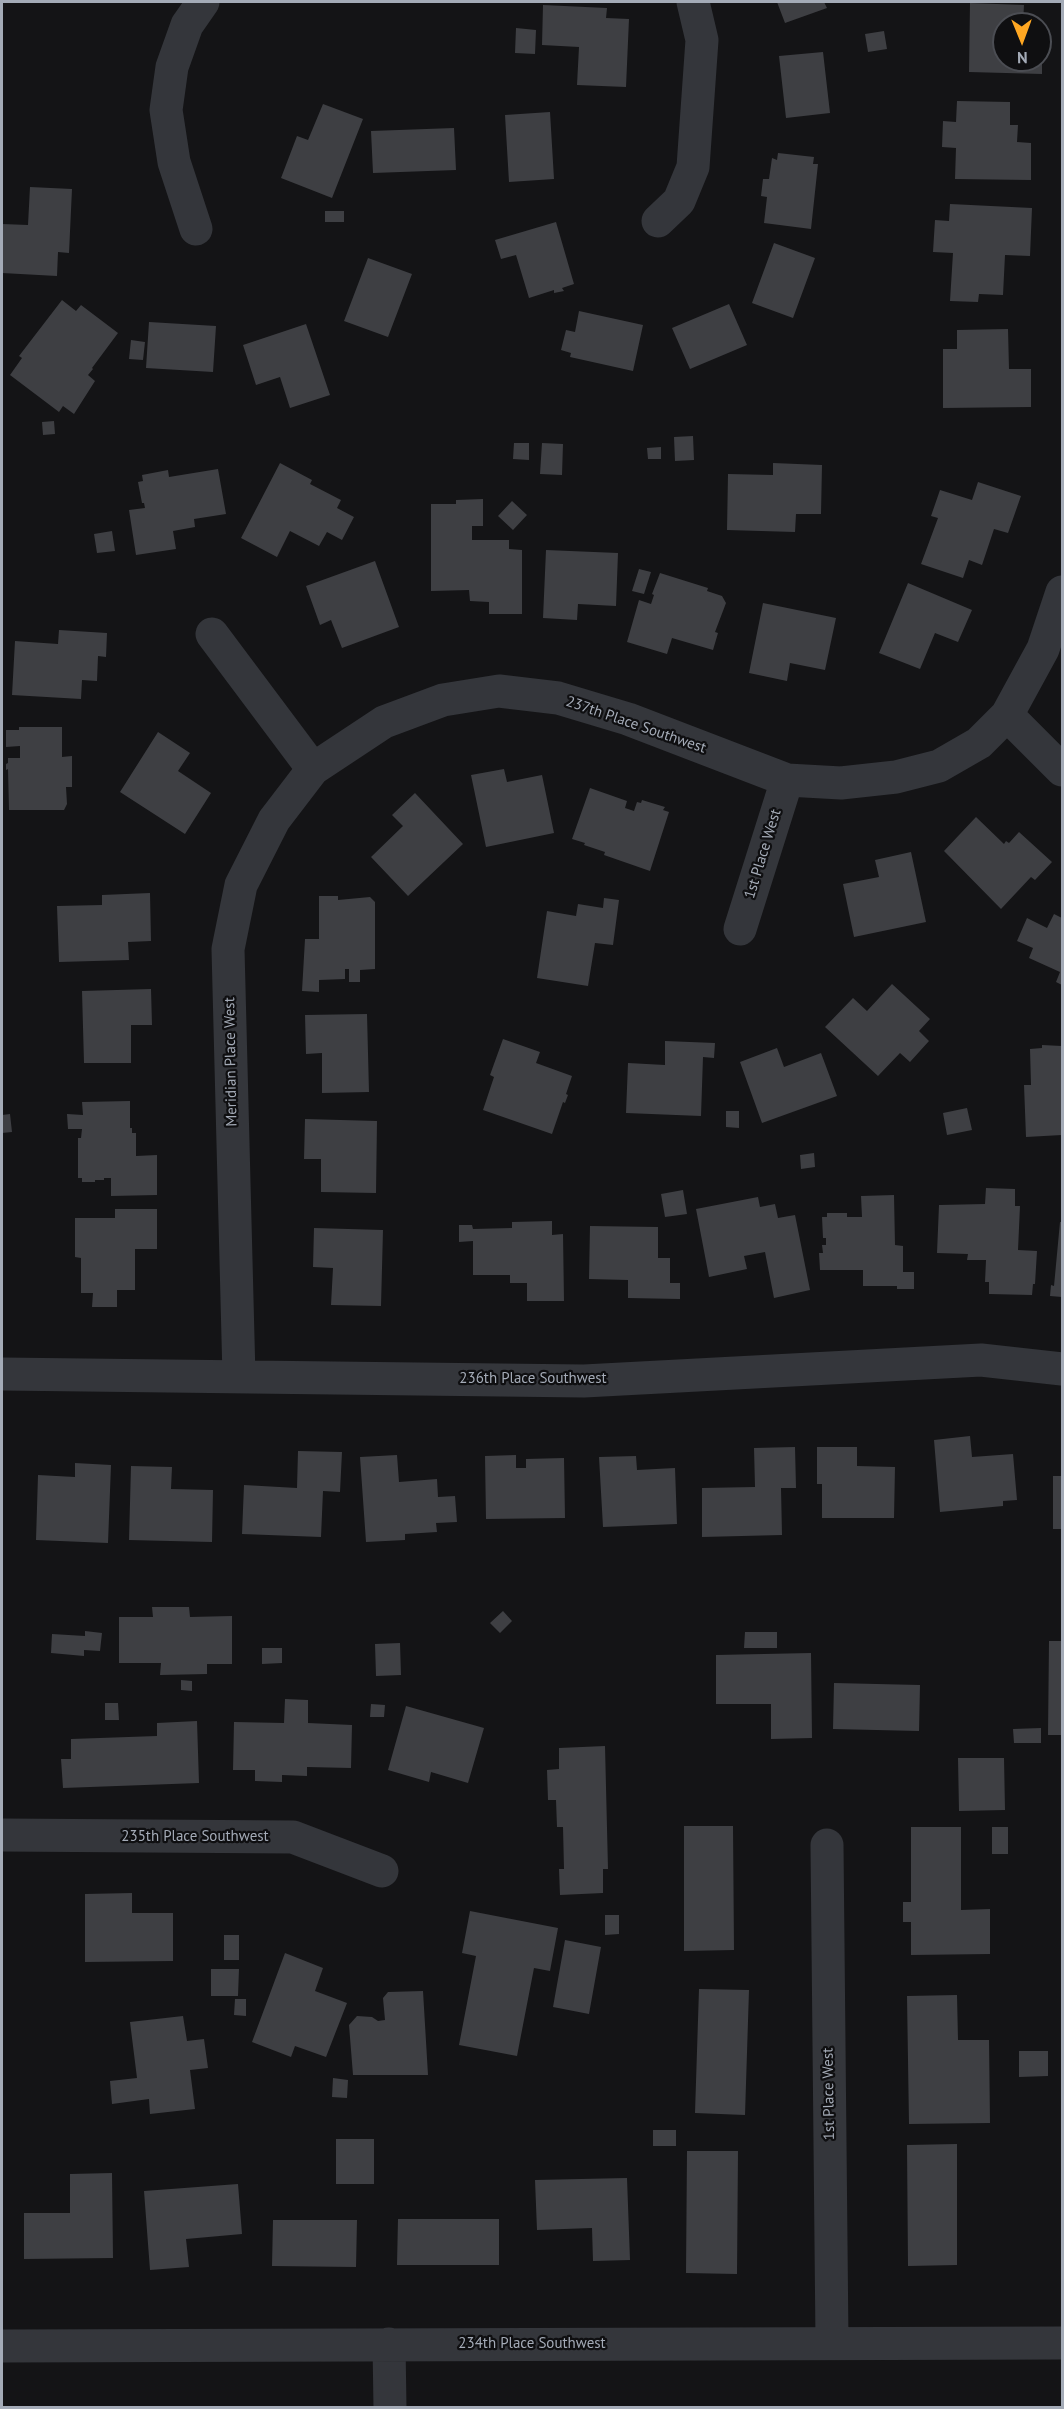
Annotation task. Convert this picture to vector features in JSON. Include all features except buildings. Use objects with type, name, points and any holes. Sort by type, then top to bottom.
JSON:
[{"type":"street","points":[[196,230],[174,162],[166,111],[172,67],[187,25],[203,2]]},
{"type":"street","points":[[658,221],[679,201],[693,167],[702,40],[693,2]]},
{"type":"street","name":"237th Place Southwest","points":[[313,769],[384,722],[443,700],[499,691],[558,698],[628,719],[786,780],[841,783],[896,777],[939,766],[979,743],[1007,715],[1043,649],[1062,592]]},
{"type":"street","points":[[212,634],[313,769]]},
{"type":"street","points":[[1007,715],[1062,770]]},
{"type":"street","name":"Meridian Place West","points":[[239,1377],[228,948],[241,885],[274,820],[313,769]]},
{"type":"street","name":"1st Place West","points":[[740,929],[786,780]]},
{"type":"street","name":"236th Place Southwest","points":[[2,1374],[584,1381],[981,1360],[1062,1369]]},
{"type":"street","name":"235th Place Southwest","points":[[2,1835],[293,1837],[382,1871]]},
{"type":"street","name":"1st Place West","points":[[827,1845],[831,2343]]},
{"type":"street","name":"234th Place Southwest","points":[[2,2346],[1062,2343]]},
{"type":"street","points":[[389,2344],[390,2408]]}]
